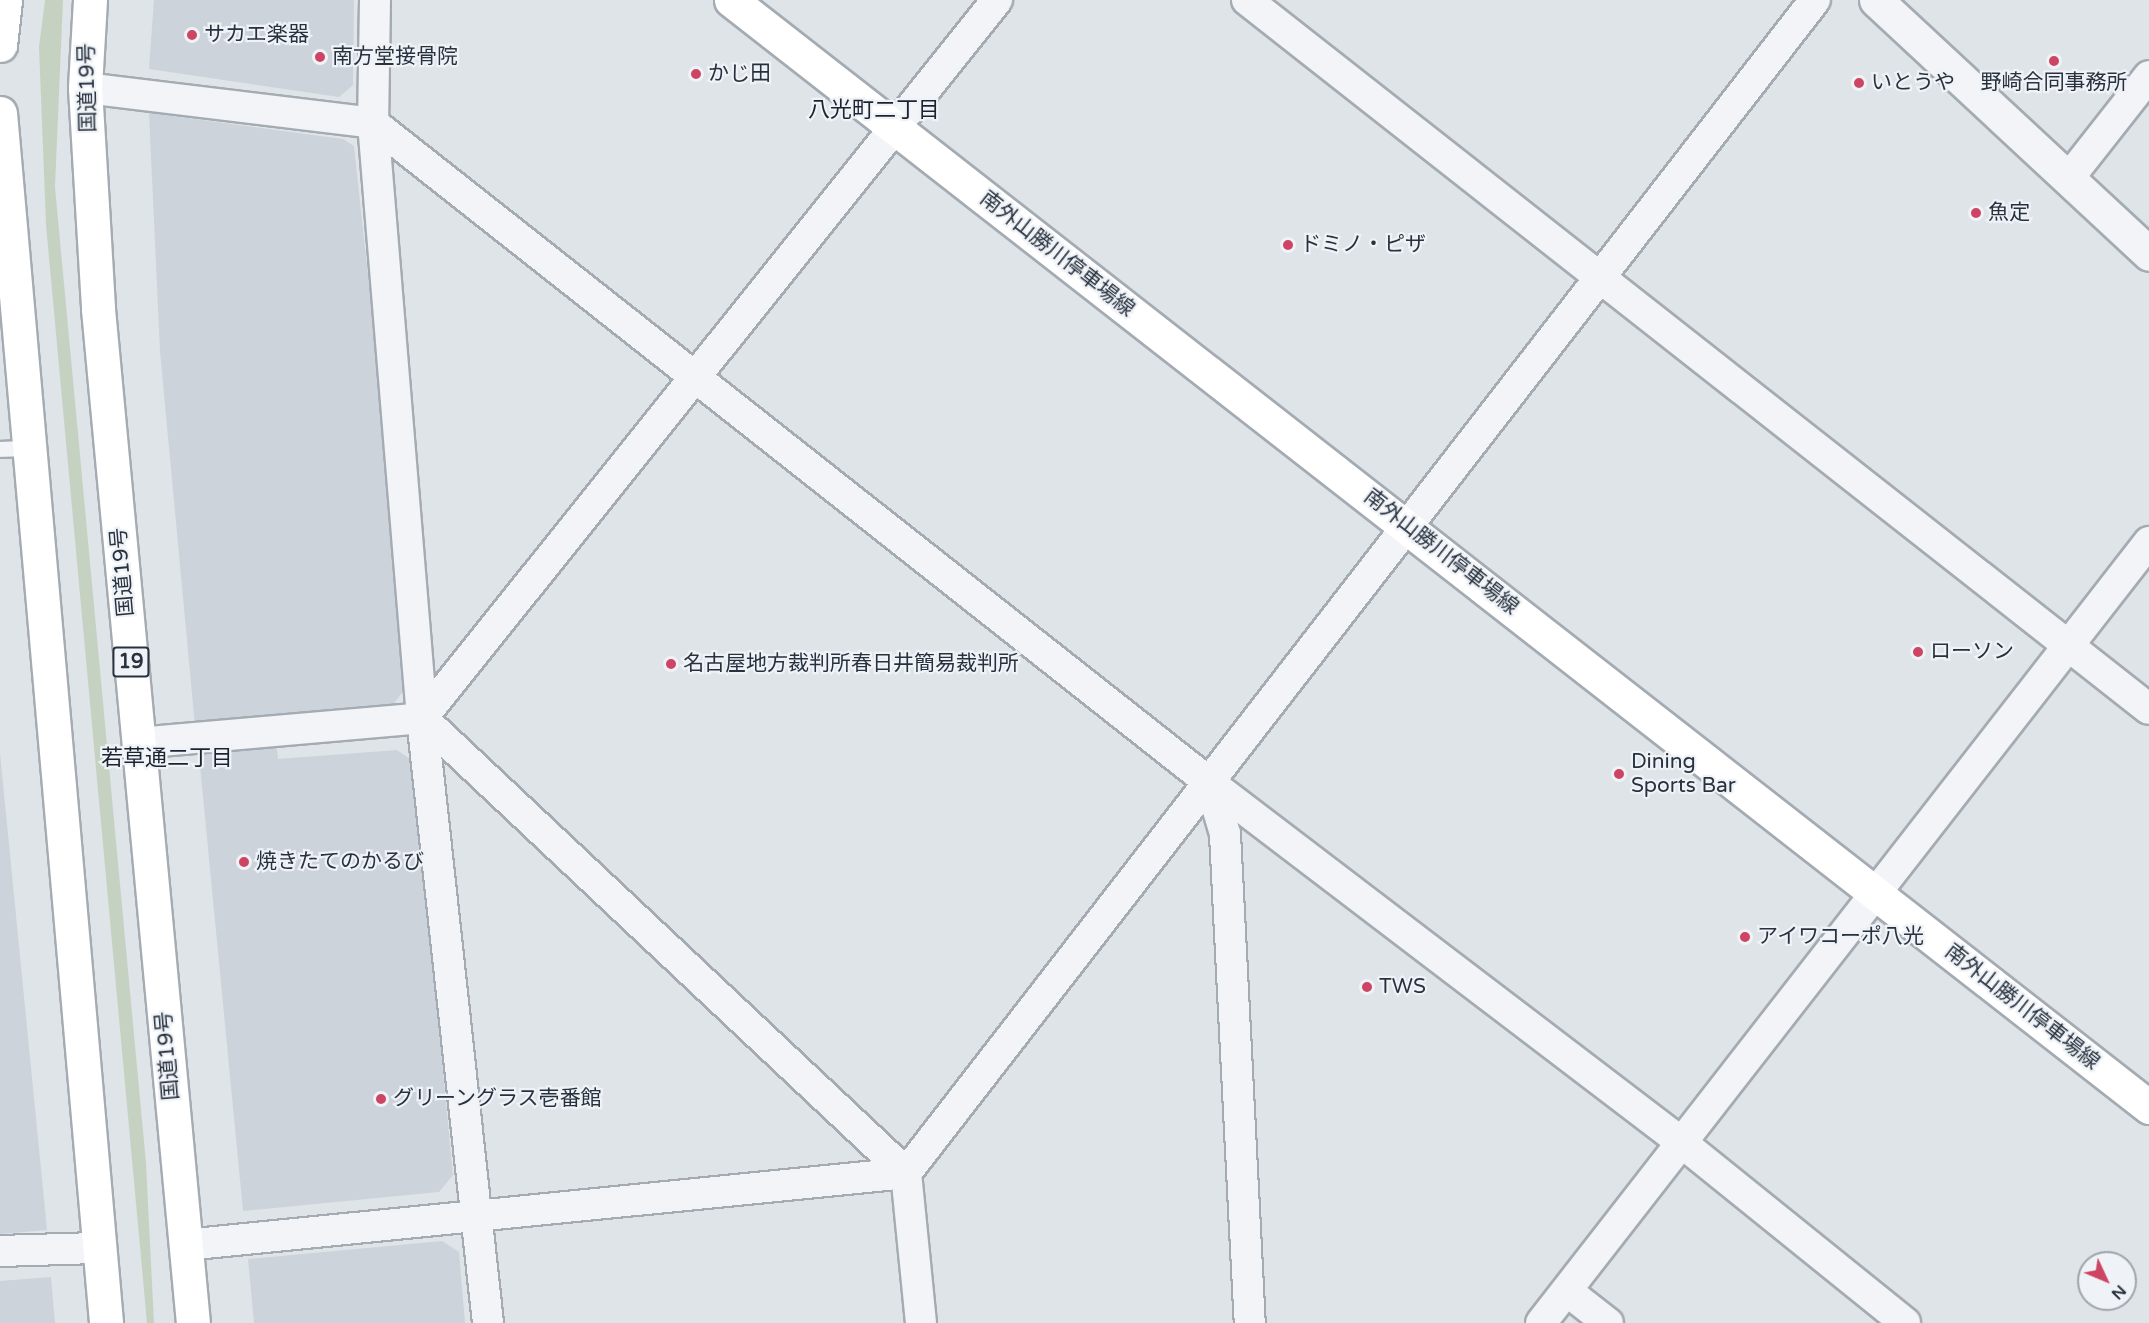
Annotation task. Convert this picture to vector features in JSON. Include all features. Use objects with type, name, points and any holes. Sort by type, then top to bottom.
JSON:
[{"type":"main road","points":[[0,45],[5,0]]},
{"type":"main road","name":"国道19号","points":[[90,0],[85,88],[98,309],[193,1323]]},
{"type":"main road","name":"南外山勝川停車場線","points":[[731,0],[1411,527],[2149,1107]]},
{"type":"main road","points":[[0,113],[13,449],[106,1323]]},
{"type":"street","points":[[375,0],[373,123],[422,718],[488,1323]]},
{"type":"street","points":[[138,742],[422,718],[699,378],[997,0]]},
{"type":"street","points":[[1246,0],[1598,274],[2149,710]]},
{"type":"street","points":[[185,1245],[477,1213],[906,1173],[1411,527],[1598,274],[1815,0]]},
{"type":"street","points":[[1876,0],[2149,254]]},
{"type":"street","points":[[2068,179],[2149,76]]},
{"type":"street","points":[[85,88],[373,123],[1210,783],[1681,1142],[1905,1323]]},
{"type":"street","points":[[1541,1323],[2149,542]]},
{"type":"street","points":[[422,718],[906,1173],[921,1323]]},
{"type":"street","points":[[1210,783],[1225,834],[1250,1323]]},
{"type":"street","points":[[0,1251],[97,1248]]},
{"type":"street","points":[[1567,1291],[1608,1323]]},
{"type":"shaded area","points":[[154,0],[354,0],[353,85],[339,97],[149,69]]},
{"type":"shaded area","points":[[149,113],[343,139],[354,146],[384,423],[404,690],[393,705],[195,726],[160,351]]},
{"type":"shaded area","points":[[276,739],[278,759],[397,750],[413,761],[453,1175],[439,1192],[243,1211],[198,745]]},
{"type":"shaded area","points":[[0,753],[47,1230],[0,1234]]},
{"type":"shaded area","points":[[442,1241],[459,1252],[465,1323],[254,1323],[248,1259]]},
{"type":"shaded area","points":[[51,1277],[55,1323],[0,1323],[0,1281]]},
{"type":"green space","points":[[45,0],[63,0],[55,187],[146,1163],[154,1323],[147,1323],[46,225],[39,47]]},
{"type":"place","name":"サカエ楽器","points":[[192,35]]},
{"type":"place","name":"南方堂接骨院","points":[[320,57]]},
{"type":"place","name":"野崎合同事務所","points":[[2054,61]]},
{"type":"place","name":"かじ田","points":[[696,74]]},
{"type":"place","name":"いとうや","points":[[1859,83]]},
{"type":"place","name":"魚定","points":[[1976,213]]},
{"type":"place","name":"ドミノ・ピザ","points":[[1288,245]]},
{"type":"place","name":"ローソン","points":[[1918,652]]},
{"type":"place","name":"名古屋地方裁判所春日井簡易裁判所","points":[[671,664]]},
{"type":"place","name":"Dining Sports Bar","points":[[1619,774]]},
{"type":"place","name":"焼きたてのかるび","points":[[244,862]]},
{"type":"place","name":"アイワコーポ八光","points":[[1745,937]]},
{"type":"place","name":"TWS","points":[[1367,987]]},
{"type":"place","name":"グリーングラス壱番館","points":[[381,1099]]},
{"type":"district","name":"八光町二丁目","points":[[874,111]]},
{"type":"district","name":"若草通二丁目","points":[[167,759]]}]
